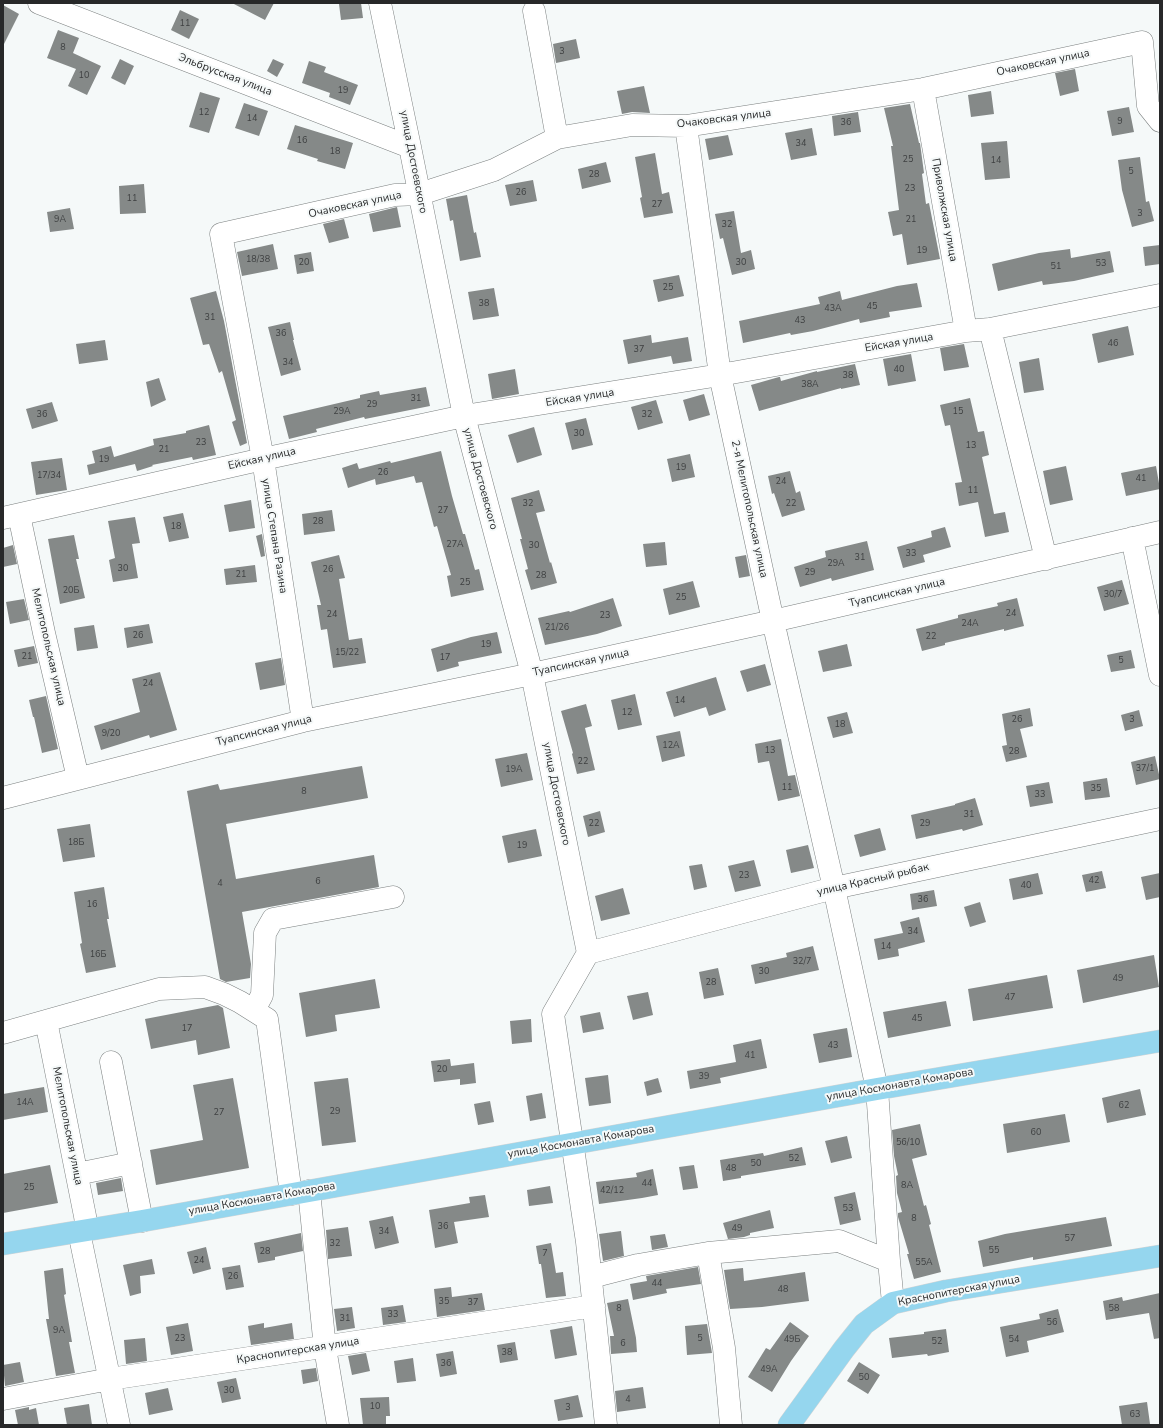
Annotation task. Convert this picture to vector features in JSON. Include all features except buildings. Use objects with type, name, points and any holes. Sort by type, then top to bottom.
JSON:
[{"type":"main road","name":"улица Космонавта Комарова","points":[[3,1244],[142,1221],[877,1089],[1160,1041]]},
{"type":"main road","name":"Краснопитерская улица","points":[[789,1425],[864,1324],[893,1303],[946,1291],[1160,1256]]},
{"type":"street","name":"Эльбрусская улица","points":[[39,3],[410,147]]},
{"type":"street","name":"улица Достоевского","points":[[380,3],[464,416],[532,674],[588,953]]},
{"type":"street","points":[[534,11],[556,138]]},
{"type":"street","name":"Очаковская улица","points":[[221,234],[395,195],[420,194],[494,170],[556,138],[632,125],[686,126],[923,89],[1142,42],[1148,106],[1160,121]]},
{"type":"street","name":"Приволжская улица","points":[[923,89],[966,331]]},
{"type":"street","name":"2-я Мелитопольская улица","points":[[686,126],[720,375],[877,1089],[893,1303]]},
{"type":"street","name":"улица Степана Разина","points":[[221,234],[263,459],[303,721]]},
{"type":"street","name":"Ейская улица","points":[[11,517],[263,459],[464,416],[720,375],[990,328],[1160,295]]},
{"type":"street","points":[[990,328],[1046,559]]},
{"type":"street","name":"Мелитопольская улица","points":[[11,517],[44,633],[78,778]]},
{"type":"street","name":"Туапсинская улица","points":[[3,798],[303,721],[532,674],[773,621],[1160,532]]},
{"type":"street","points":[[1132,538],[1160,675]]},
{"type":"street","name":"улица Красный рыбак","points":[[588,953],[834,888],[1160,818]]},
{"type":"street","points":[[254,1010],[262,995],[265,933],[273,919],[393,897]]},
{"type":"street","points":[[588,953],[553,1014],[573,1143],[591,1277],[606,1425]]},
{"type":"street","points":[[3,1033],[159,989],[205,987],[224,994],[254,1010],[266,1019],[300,1192],[338,1425]]},
{"type":"street","name":"Мелитопольская улица","points":[[46,1021],[77,1174],[83,1231],[119,1425]]},
{"type":"street","points":[[111,1062],[142,1221]]},
{"type":"street","points":[[77,1174],[131,1163]]},
{"type":"street","points":[[591,1277],[638,1265],[708,1253],[839,1241],[889,1261]]},
{"type":"street","points":[[708,1253],[724,1348],[731,1425]]},
{"type":"street","name":"Краснопитерская улица","points":[[3,1399],[110,1379],[325,1348],[594,1306]]}]
